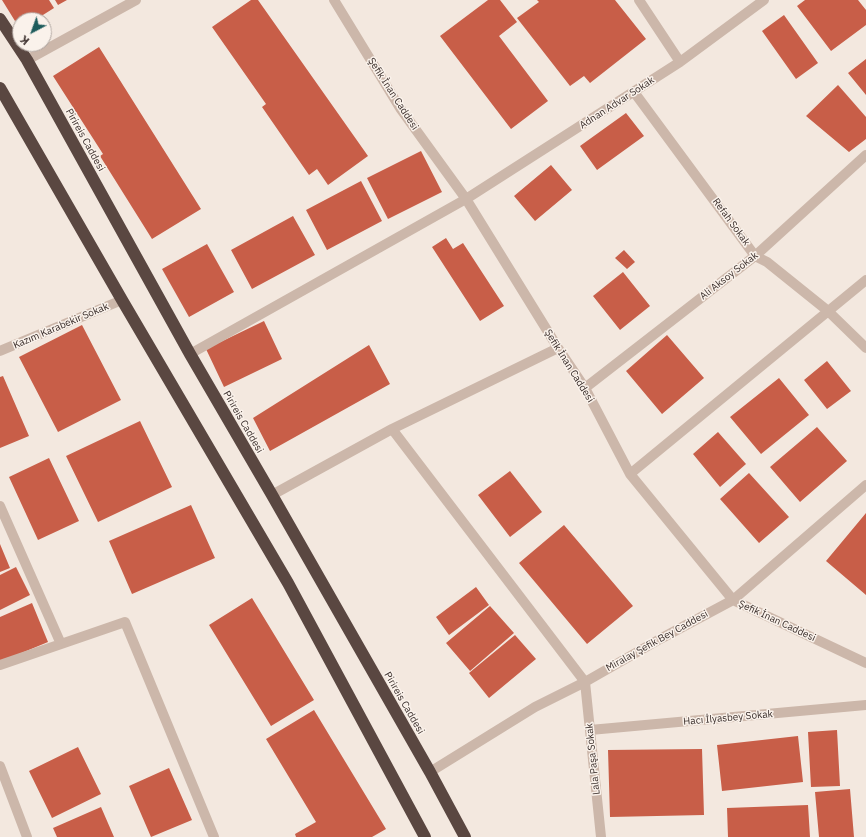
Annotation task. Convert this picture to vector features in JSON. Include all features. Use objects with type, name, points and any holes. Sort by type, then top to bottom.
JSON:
[{"type":"highway","name":"Pirireis Caddesi","points":[[0,19],[27,60],[190,354],[430,772],[465,837]]},
{"type":"highway","points":[[0,88],[288,583],[425,837]]},
{"type":"street","points":[[27,60],[136,0]]},
{"type":"street","points":[[639,0],[680,62]]},
{"type":"street","name":"Adnan Advar Sokak","points":[[190,354],[466,199],[680,62],[764,0]]},
{"type":"street","name":"Şefik İnan Caddesi","points":[[337,1],[400,108],[466,199],[558,348],[585,388],[630,474],[733,600],[866,663]]},
{"type":"street","name":"Refah Sokak","points":[[634,92],[755,256],[767,262],[828,311],[866,348]]},
{"type":"street","name":"Ali Aksoy Sokak","points":[[585,388],[755,256],[866,155]]},
{"type":"street","points":[[630,474],[866,280]]},
{"type":"street","name":"Kazım Karabekir Sokak","points":[[0,351],[122,300]]},
{"type":"street","points":[[272,495],[392,429],[558,348]]},
{"type":"street","points":[[392,429],[584,682]]},
{"type":"street","name":"Miralay Şefik Bey Caddesi","points":[[430,772],[535,707],[584,682],[733,600],[866,485]]},
{"type":"street","points":[[0,506],[61,644]]},
{"type":"street","points":[[0,665],[125,622],[214,837]]},
{"type":"street","name":"Lala Paşa Sokak","points":[[584,682],[601,837]]},
{"type":"street","name":"Hacı İlyasbey Sokak","points":[[590,730],[866,705]]},
{"type":"street","points":[[0,766],[27,837]]},
{"type":"building","points":[[2,0],[49,0],[54,8],[48,12],[12,12],[12,16]]},
{"type":"building","points":[[55,0],[67,0],[58,5]]},
{"type":"building","points":[[251,0],[258,0],[368,156],[328,185],[317,169],[309,175],[262,107],[266,104],[212,27]]},
{"type":"building","points":[[488,0],[500,0],[517,22],[499,36],[548,101],[511,129],[440,36]]},
{"type":"building","points":[[537,0],[615,0],[646,39],[590,83],[584,76],[570,86],[517,18],[539,2]]},
{"type":"building","points":[[805,0],[858,0],[866,10],[866,25],[831,51],[797,6]]},
{"type":"building","points":[[784,15],[818,63],[796,79],[762,31]]},
{"type":"building","points":[[99,47],[201,209],[152,239],[100,156],[103,154],[53,76]]},
{"type":"building","points":[[866,59],[866,95],[848,73]]},
{"type":"building","points":[[838,85],[866,117],[866,139],[849,152],[806,116]]},
{"type":"building","points":[[626,113],[644,136],[597,170],[580,146]]},
{"type":"building","points":[[421,151],[442,192],[388,219],[367,178]]},
{"type":"building","points":[[551,165],[572,190],[535,221],[514,196]]},
{"type":"building","points":[[361,181],[382,221],[327,250],[306,210]]},
{"type":"building","points":[[293,216],[315,255],[252,289],[231,250]]},
{"type":"building","points":[[446,238],[453,249],[463,243],[504,306],[480,321],[432,247]]},
{"type":"building","points":[[207,244],[234,292],[189,317],[162,269]]},
{"type":"building","points":[[624,250],[635,262],[627,269],[615,258]]},
{"type":"building","points":[[623,272],[650,306],[620,330],[593,296]]},
{"type":"building","points":[[264,321],[282,359],[224,387],[206,349]]},
{"type":"building","points":[[82,325],[121,400],[58,432],[19,357]]},
{"type":"building","points":[[667,335],[704,378],[662,414],[626,371]]},
{"type":"building","points":[[369,345],[390,384],[270,451],[253,418]]},
{"type":"building","points":[[827,361],[851,391],[827,409],[804,380]]},
{"type":"building","points":[[3,376],[29,436],[0,448],[0,377]]},
{"type":"building","points":[[779,378],[809,415],[761,454],[730,417]]},
{"type":"building","points":[[140,421],[172,487],[98,522],[66,456]]},
{"type":"building","points":[[817,427],[847,461],[800,502],[770,467]]},
{"type":"building","points":[[718,432],[746,464],[720,487],[693,454]]},
{"type":"building","points":[[49,458],[79,521],[38,540],[9,477]]},
{"type":"building","points":[[510,471],[542,512],[510,537],[478,495]]},
{"type":"building","points":[[749,473],[789,517],[759,543],[720,499]]},
{"type":"building","points":[[191,505],[215,558],[132,594],[109,541]]},
{"type":"building","points":[[866,513],[866,595],[826,561]]},
{"type":"building","points":[[564,525],[633,606],[587,644],[519,563]]},
{"type":"building","points":[[0,544],[10,568],[0,572]]},
{"type":"building","points":[[16,567],[30,595],[0,610],[0,575]]},
{"type":"building","points":[[476,587],[489,605],[449,635],[436,617]]},
{"type":"building","points":[[252,598],[314,700],[271,726],[209,625]]},
{"type":"building","points":[[32,603],[48,642],[0,662],[0,617]]},
{"type":"building","points":[[490,606],[514,633],[470,671],[446,643]]},
{"type":"building","points":[[515,635],[536,659],[489,698],[469,673]]},
{"type":"building","points":[[314,710],[386,829],[372,837],[296,837],[295,834],[316,822],[266,739]]},
{"type":"building","points":[[837,730],[840,786],[811,787],[808,732]]},
{"type":"building","points":[[798,736],[803,782],[722,791],[717,745]]},
{"type":"building","points":[[78,747],[101,794],[52,818],[29,771]]},
{"type":"building","points":[[702,749],[704,815],[610,817],[608,750]]},
{"type":"building","points":[[169,768],[192,820],[151,837],[129,786]]},
{"type":"building","points":[[850,789],[854,837],[819,837],[815,792]]},
{"type":"building","points":[[808,805],[810,837],[728,837],[727,808]]},
{"type":"building","points":[[101,807],[114,837],[57,837],[53,828]]}]
